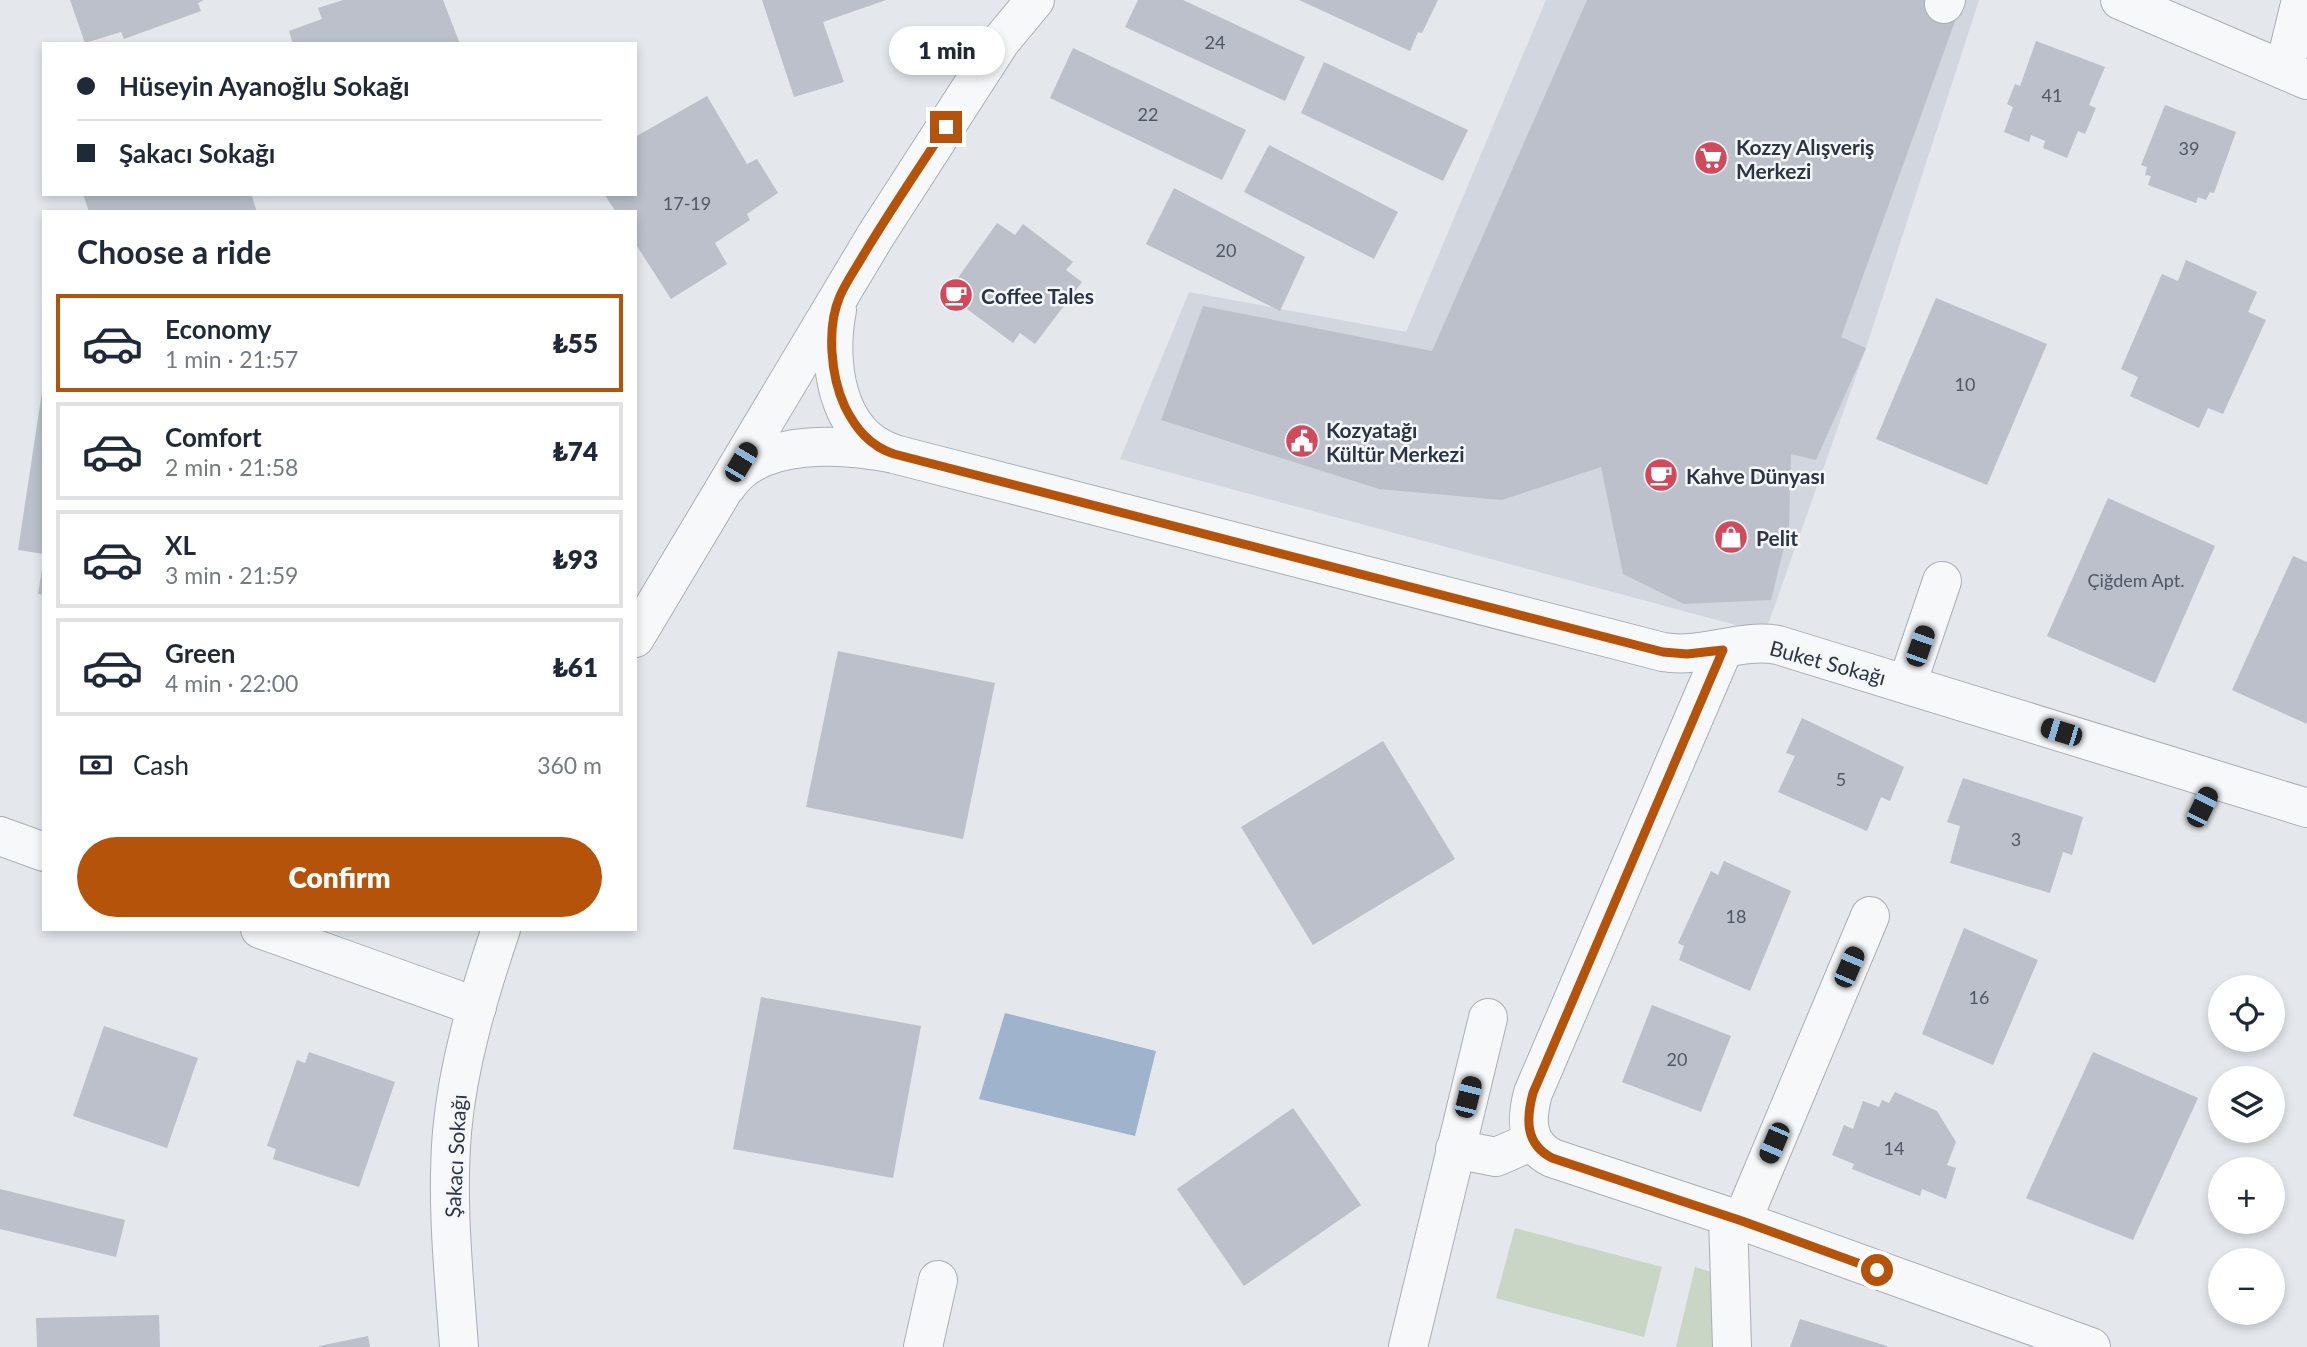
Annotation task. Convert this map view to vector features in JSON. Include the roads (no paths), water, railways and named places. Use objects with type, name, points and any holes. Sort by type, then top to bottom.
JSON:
[{"type":"street","points":[[637,635],[876,235],[994,52],[1035,0]]},
{"type":"street","points":[[2120,0],[2296,75],[2301,0]]},
{"type":"street","name":"Buket Sokağı","points":[[839,298],[832,349],[839,392],[849,415],[864,436],[883,450],[894,454],[1663,652],[1687,654],[1760,644],[1777,645],[1907,684],[2209,794],[2307,808]]},
{"type":"street","name":"Buket Sokağı","points":[[727,486],[737,473],[754,461],[797,450],[834,446],[894,454]]},
{"type":"street","points":[[1907,684],[1942,581]]},
{"type":"street","points":[[1723,650],[1533,1093],[1528,1122],[1533,1141],[1541,1151],[1552,1158],[1735,1219],[2091,1347]]},
{"type":"street","points":[[0,836],[42,851]]},
{"type":"street","points":[[1732,1347],[1735,1219],[1870,916]]},
{"type":"street","points":[[266,931],[477,1007]]},
{"type":"street","name":"Şakacı Sokağı","points":[[459,1347],[451,1230],[451,1143],[458,1085],[477,1007],[500,931]]},
{"type":"street","points":[[1408,1347],[1488,1018]]},
{"type":"street","points":[[1455,1149],[1496,1157],[1533,1141]]},
{"type":"street","points":[[923,1347],[938,1280]]},
{"type":"water","points":[[1005,1013],[1156,1051],[1135,1136],[979,1099]]},
{"type":"place","name":"Kozzy Alışveriş Merkezi","points":[[1711,158]]},
{"type":"place","name":"Coffee Tales","points":[[956,295]]},
{"type":"place","name":"Kozyatağı Kültür Merkezi","points":[[1302,441]]},
{"type":"place","name":"Kahve Dünyası","points":[[1661,475]]},
{"type":"place","name":"Pelit","points":[[1731,537]]}]
